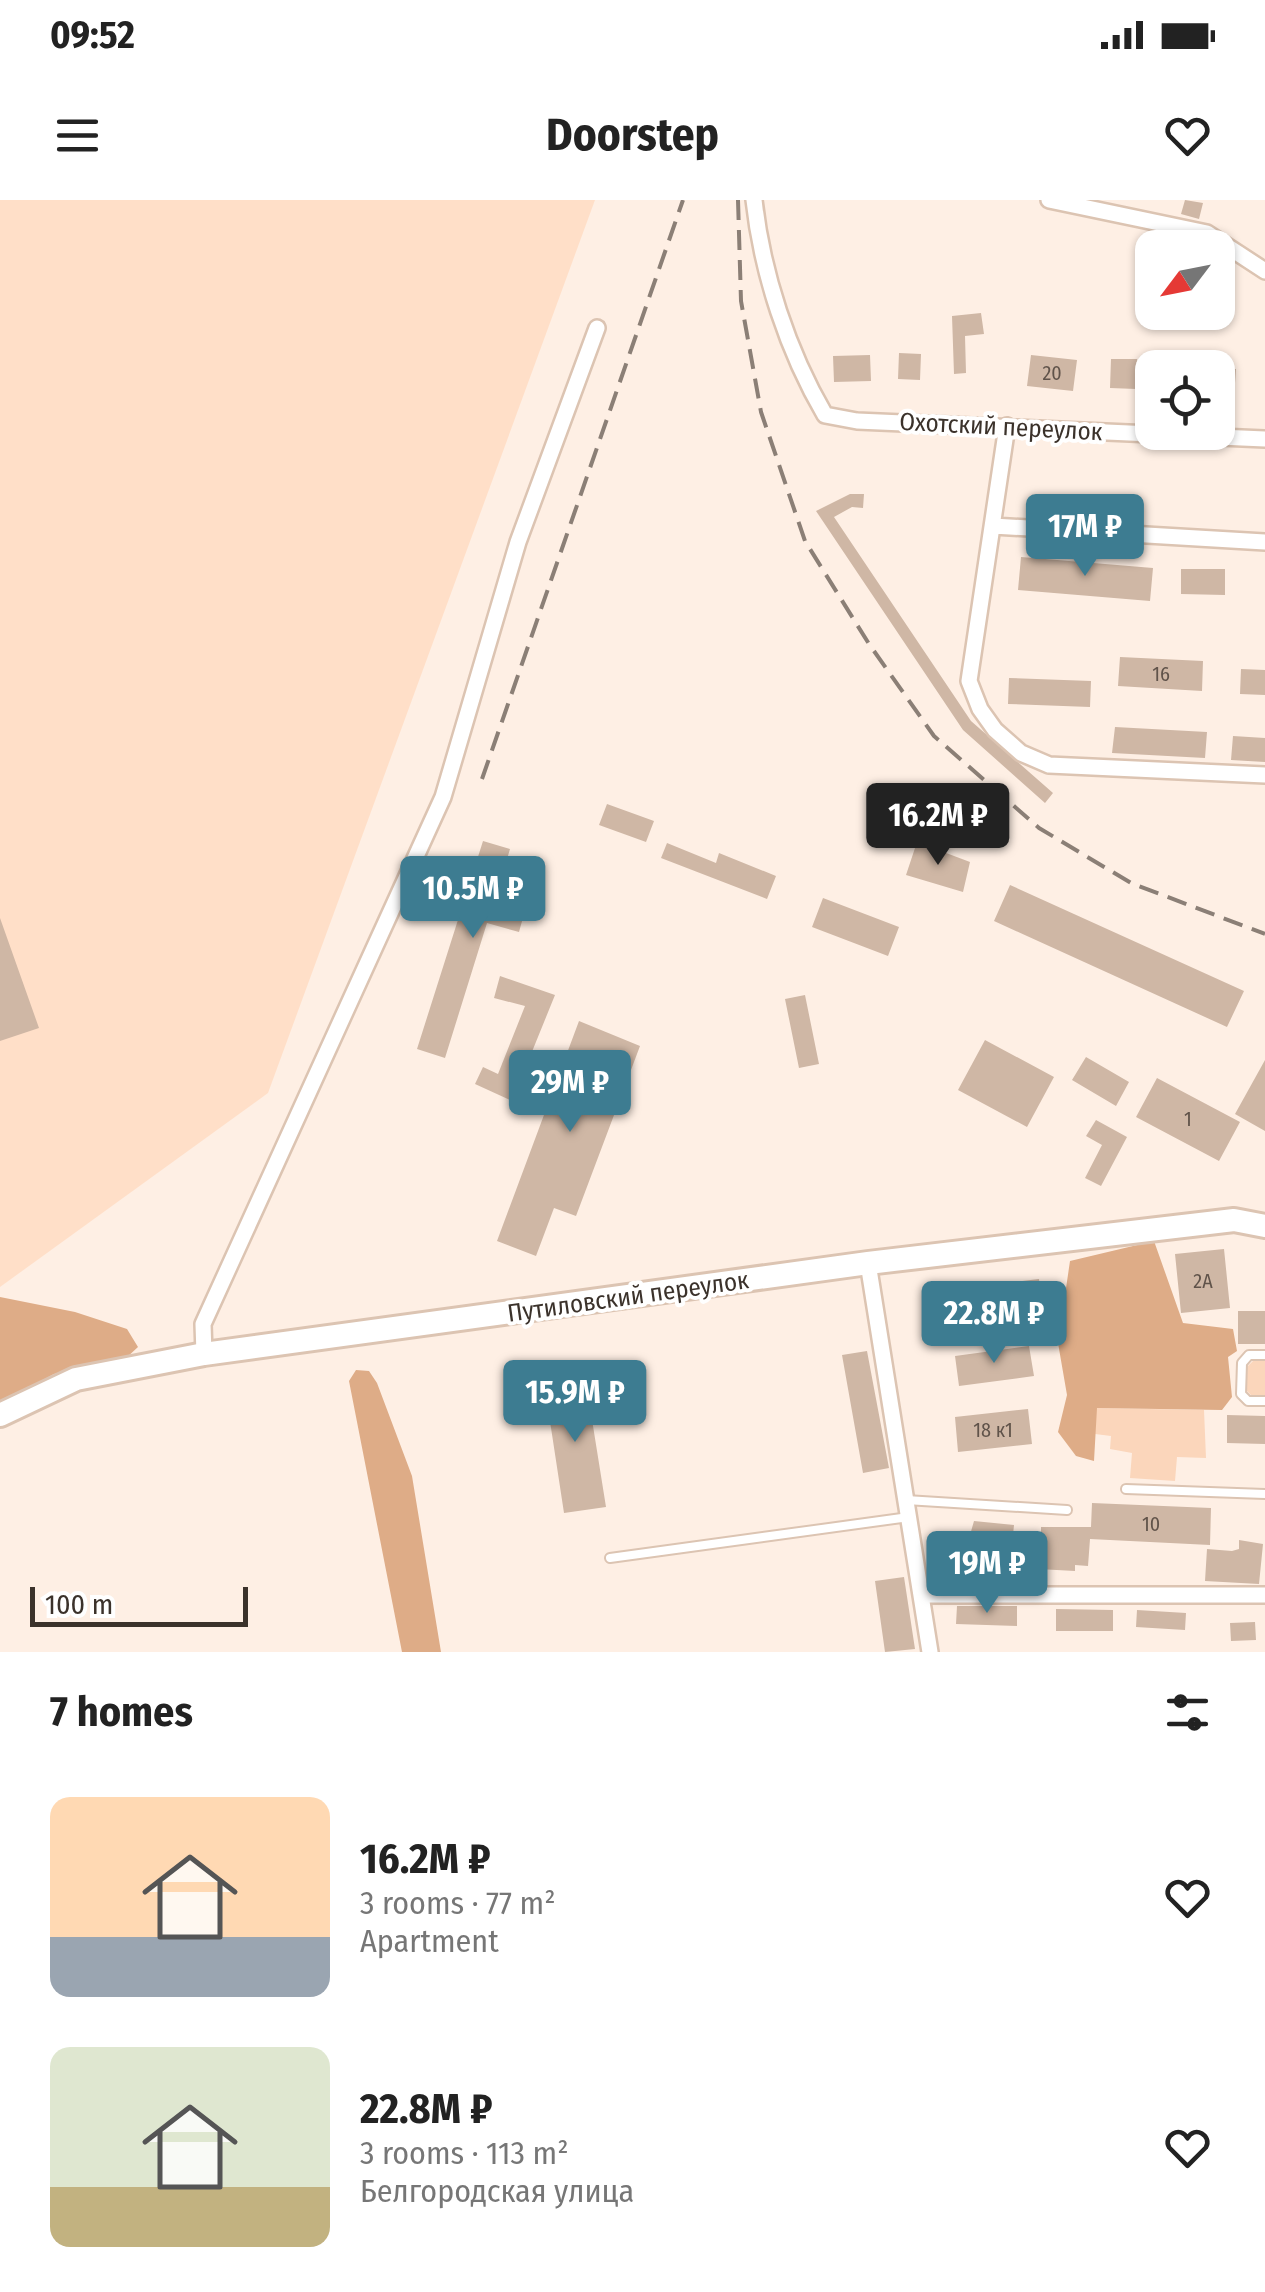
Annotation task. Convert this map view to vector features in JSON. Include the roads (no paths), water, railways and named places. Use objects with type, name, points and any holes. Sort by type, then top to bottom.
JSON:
[{"type":"main road","name":"Путиловский переулок","points":[[0,1415],[76,1379],[204,1354],[868,1262],[1234,1220],[1265,1226]]},
{"type":"street","name":"Охотский переулок","points":[[754,200],[759,249],[810,390],[825,415],[857,421],[1265,440]]},
{"type":"street","points":[[1049,200],[1073,208],[1094,206],[1207,234],[1265,271]]},
{"type":"street","points":[[204,1354],[202,1324],[443,797],[518,542],[597,328]]},
{"type":"street","points":[[1007,426],[973,633],[969,681],[980,709],[1022,753],[1049,765],[1265,776]]},
{"type":"street","points":[[993,526],[1265,542]]},
{"type":"street","points":[[868,1262],[930,1652]]},
{"type":"street","points":[[922,1596],[1265,1595]]},
{"type":"lane","points":[[1265,1355],[1249,1355],[1242,1363],[1241,1394],[1248,1401],[1265,1402]]},
{"type":"lane","points":[[1126,1488],[1265,1494]]},
{"type":"lane","points":[[610,1558],[908,1508],[1067,1510]]},
{"type":"railway","points":[[482,779],[683,200]]},
{"type":"railway","points":[[738,200],[741,301],[761,412],[805,541],[869,644],[934,736],[1039,828],[1131,883],[1265,934]]}]
